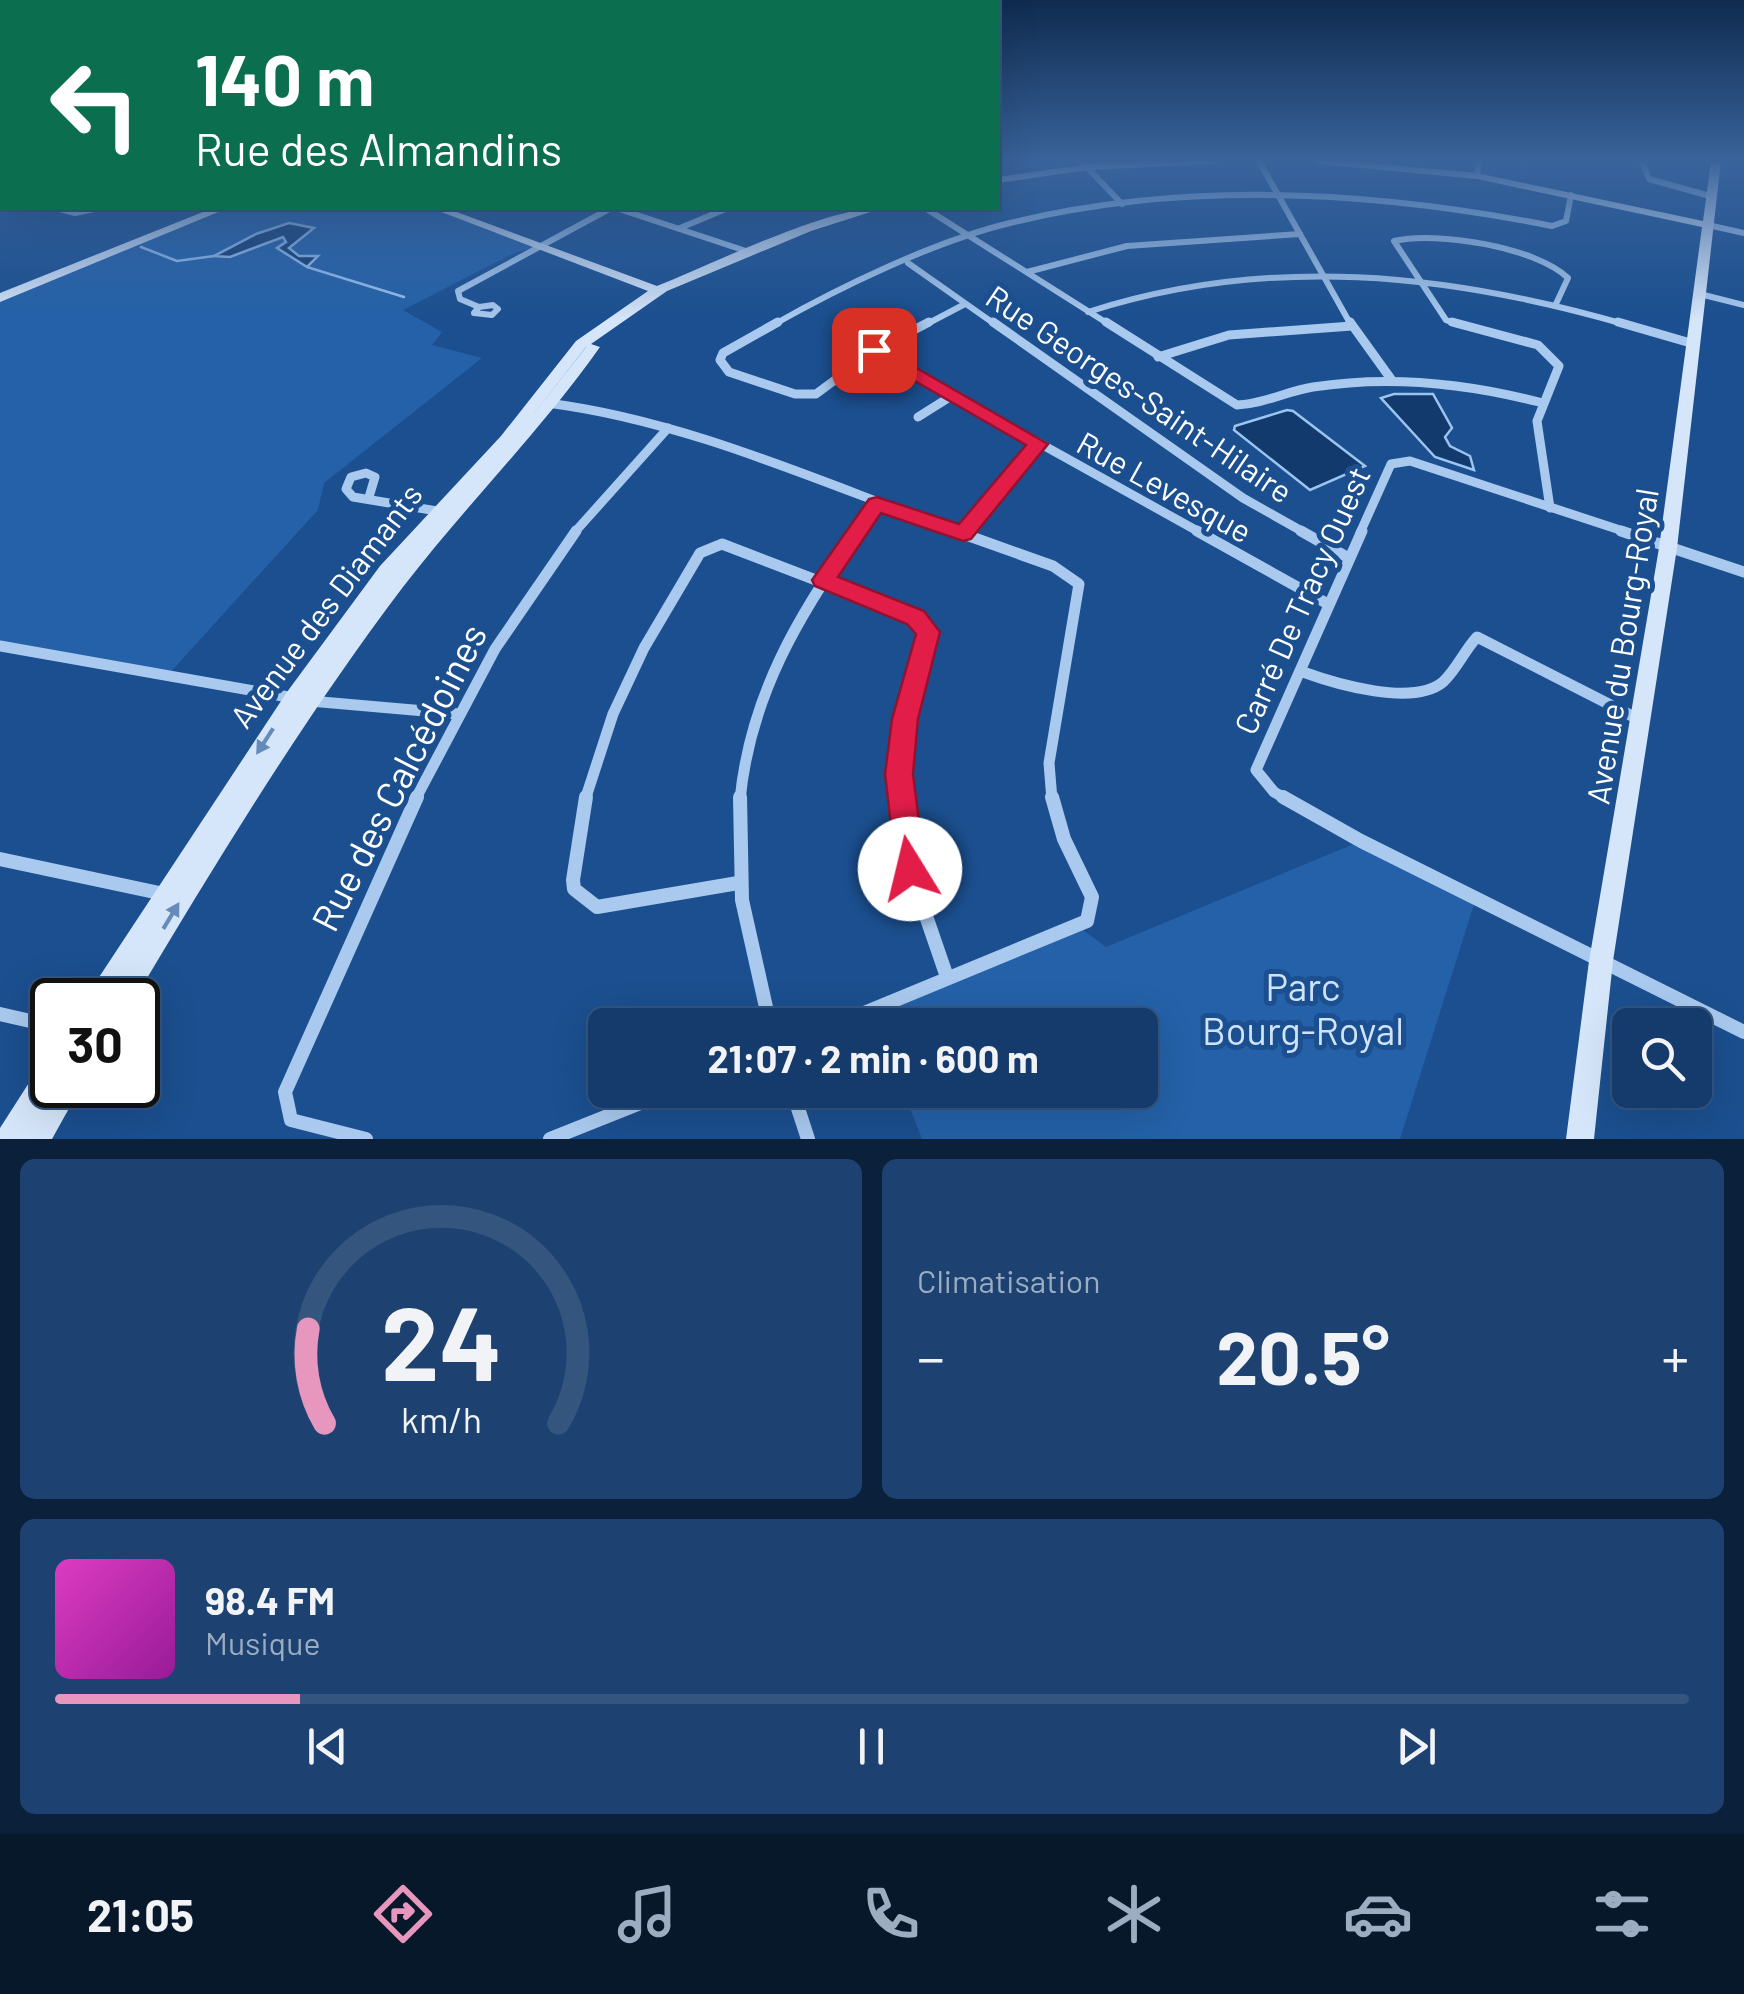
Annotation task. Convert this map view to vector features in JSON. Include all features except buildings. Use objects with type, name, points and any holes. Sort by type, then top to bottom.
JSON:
[{"type":"street","points":[[0,298],[207,214]]},
{"type":"street","points":[[454,214],[662,293]]},
{"type":"street","points":[[478,307],[460,299],[458,291],[601,214]]},
{"type":"street","points":[[633,214],[749,252]]},
{"type":"street","points":[[679,228],[713,214]]},
{"type":"street","name":"Avenue des Diamants","points":[[111,978],[164,894],[303,700],[593,346],[662,293],[749,252],[858,214]]},
{"type":"street","points":[[934,214],[1236,405],[1306,388],[1391,379],[1444,382],[1539,402]]},
{"type":"street","points":[[966,304],[874,350],[816,394],[730,372],[720,360],[723,352],[818,297],[971,237],[1053,214]]},
{"type":"street","points":[[1289,214],[1352,326],[1391,379]]},
{"type":"street","points":[[1485,214],[1552,226],[1566,221],[1567,214]]},
{"type":"street","points":[[1657,214],[1744,234]]},
{"type":"street","name":"Avenue du Bourg-Royal","points":[[1580,1139],[1601,961],[1668,548],[1709,214]]},
{"type":"street","points":[[1026,272],[1068,257],[1122,246],[1300,234]]},
{"type":"street","points":[[1550,508],[1536,442],[1539,402],[1559,366],[1555,357],[1522,340],[1446,320],[1395,245],[1397,238],[1485,246],[1555,264],[1568,273],[1556,306]]},
{"type":"street","name":"Rue Georges-Saint-Hilaire","points":[[908,263],[1243,498],[1348,557]]},
{"type":"street","points":[[1088,312],[1135,295],[1196,284],[1326,277],[1416,280],[1504,293],[1694,344]]},
{"type":"street","points":[[1700,294],[1744,304]]},
{"type":"street","points":[[1158,357],[1189,343],[1243,332],[1352,326]]},
{"type":"street","name":"Rue Levesque","points":[[874,350],[1328,604]]},
{"type":"street","points":[[918,418],[952,395]]},
{"type":"street","points":[[545,403],[616,412],[668,428],[1064,570],[1078,584],[1050,763],[1052,799],[1064,839],[1092,897],[1087,921],[874,1008]]},
{"type":"street","name":"Avenue des Diamants","points":[[133,978],[386,570],[437,511],[545,403]]},
{"type":"street","name":"Rue des Calcédoines","points":[[366,1139],[291,1120],[285,1092],[459,714],[555,558],[623,470],[668,428]]},
{"type":"street","points":[[963,533],[1038,444]]},
{"type":"street","name":"Carré De Tracy Ouest","points":[[1601,961],[1361,841],[1263,784],[1256,770],[1303,672],[1328,604],[1387,470],[1399,462],[1435,468],[1744,572]]},
{"type":"street","points":[[369,498],[437,511]]},
{"type":"street","points":[[766,1008],[738,883],[749,738],[764,687],[823,580],[877,504]]},
{"type":"street","points":[[738,883],[597,907],[582,900],[574,889],[571,873],[589,778],[618,694],[700,552],[713,545],[732,544],[916,618],[928,632],[905,719],[899,774],[904,837],[918,902],[947,976]]},
{"type":"street","points":[[1303,672],[1324,681],[1424,692],[1447,678],[1472,639],[1482,638],[1641,721]]},
{"type":"street","points":[[0,646],[303,700],[459,714]]},
{"type":"street","points":[[0,859],[164,894]]},
{"type":"street","points":[[1601,961],[1744,1032]]},
{"type":"street","points":[[0,1014],[30,1021]]},
{"type":"street","points":[[9,1139],[30,1105]]},
{"type":"street","points":[[36,1139],[55,1108]]},
{"type":"street","points":[[550,1139],[628,1108]]},
{"type":"street","points":[[798,1108],[808,1139]]},
{"type":"green space","points":[[207,214],[454,214],[539,246],[512,254],[403,310],[442,332],[432,345],[482,358],[324,483],[318,510],[166,677],[0,646],[0,298]]},
{"type":"green space","name":"Parc Bourg-Royal","points":[[1361,841],[1476,898],[1400,1139],[922,1139],[910,1108],[1158,1108],[1158,1008],[877,1008],[1079,927],[1106,947]]},
{"type":"shaded area","points":[[289,223],[314,228],[289,248],[299,256],[318,256],[307,267],[277,248],[286,242],[283,237],[230,257],[214,256],[256,234]]},
{"type":"shaded area","points":[[1433,394],[1452,428],[1445,437],[1450,446],[1470,456],[1474,470],[1435,457],[1381,398]]},
{"type":"shaded area","points":[[1287,410],[1365,466],[1310,490],[1234,430],[1235,426]]},
{"type":"waterway","points":[[141,247],[177,261],[214,256]]},
{"type":"waterway","points":[[307,267],[404,297]]},
{"type":"route","points":[[874,350],[1038,444],[963,533],[877,504],[823,580],[916,618],[928,632],[928,644],[905,719],[899,774],[910,869]]}]
